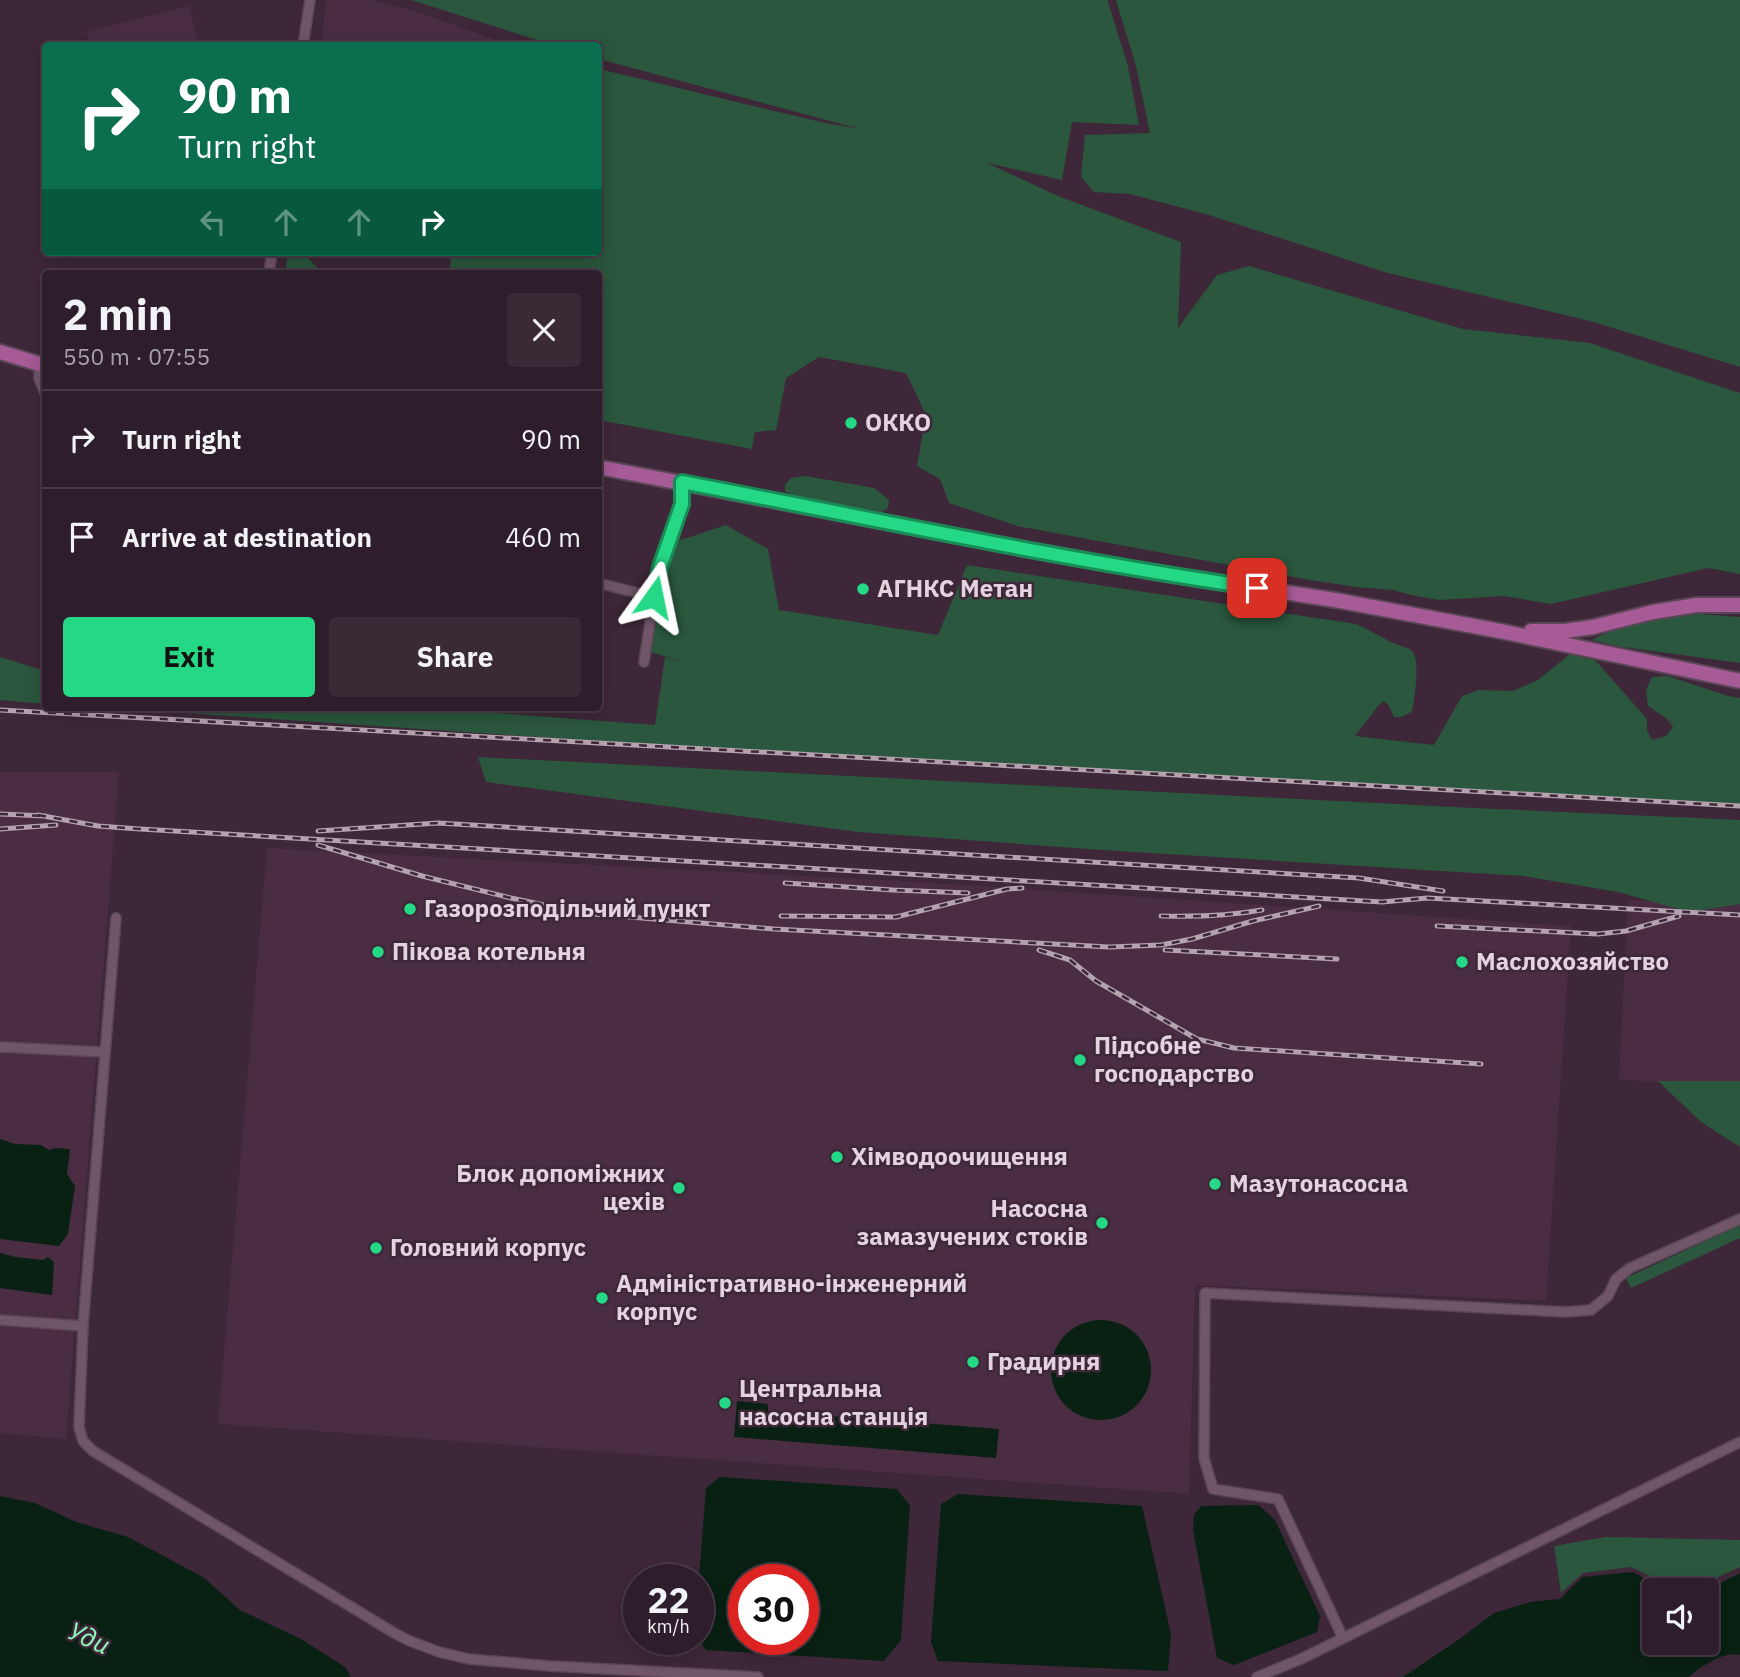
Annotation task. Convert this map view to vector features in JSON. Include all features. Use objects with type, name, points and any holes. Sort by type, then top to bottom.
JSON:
[{"type":"main road","points":[[0,352],[42,366]]},
{"type":"main road","points":[[602,468],[1036,551],[1335,600],[1740,681]]},
{"type":"main road","points":[[1500,631],[1579,629],[1684,606],[1740,605]]},
{"type":"street","points":[[304,42],[310,0]]},
{"type":"street","points":[[42,366],[39,379],[42,386]]},
{"type":"street","points":[[644,662],[660,567],[682,504],[682,482]]},
{"type":"street","points":[[602,584],[654,597]]},
{"type":"street","points":[[116,918],[83,1326],[79,1427],[83,1441],[93,1451],[410,1641],[439,1652],[469,1659],[550,1666],[758,1677]]},
{"type":"street","points":[[0,1047],[104,1052]]},
{"type":"street","points":[[1343,1638],[1278,1499],[1213,1489],[1204,1458],[1205,1293],[1564,1312],[1591,1310],[1608,1296],[1616,1279],[1630,1268],[1740,1219]]},
{"type":"street","points":[[0,1320],[83,1326]]},
{"type":"street","points":[[1257,1677],[1301,1659],[1740,1442]]},
{"type":"shaded area","points":[[326,0],[374,0],[502,42],[321,42]]},
{"type":"shaded area","points":[[411,0],[1108,0],[1128,66],[1139,125],[1072,122],[1062,180],[987,163],[1058,196],[1181,242],[1178,328],[1217,275],[1249,266],[1463,329],[1590,343],[1740,393],[1740,574],[1708,568],[1551,604],[1504,596],[1439,600],[1393,590],[1310,580],[1017,526],[949,503],[940,479],[917,466],[926,415],[906,373],[819,357],[786,378],[776,430],[755,432],[752,449],[602,421],[602,270],[449,270],[451,256],[602,256],[602,70],[860,129],[602,60],[602,42],[544,42]]},
{"type":"shaded area","points":[[1116,0],[1740,0],[1740,367],[1590,321],[1388,273],[1209,215],[1130,194],[1094,192],[1081,177],[1085,135],[1150,133],[1136,66]]},
{"type":"shaded area","points":[[189,6],[198,42],[89,42],[87,32]]},
{"type":"shaded area","points":[[287,256],[304,256],[319,270],[289,270],[286,267]]},
{"type":"shaded area","points":[[806,476],[874,488],[889,500],[888,508],[882,512],[793,495],[785,491],[785,485],[791,478]]},
{"type":"shaded area","points":[[726,525],[768,549],[779,610],[938,635],[967,565],[1356,624],[1412,651],[1416,671],[1412,712],[1394,717],[1384,701],[1355,736],[1434,745],[1462,696],[1479,690],[1513,691],[1538,680],[1570,654],[1595,660],[1647,719],[1647,730],[1652,740],[1666,736],[1673,727],[1648,706],[1646,690],[1652,677],[1668,676],[1740,698],[1740,806],[745,751],[155,711],[469,711],[655,725],[665,657],[689,663],[650,652],[672,543]]},
{"type":"shaded area","points":[[1672,612],[1740,617],[1740,663],[1623,647],[1592,640]]},
{"type":"shaded area","points":[[0,657],[42,670],[42,704],[0,700]]},
{"type":"shaded area","points":[[478,757],[1740,820],[1740,904],[1689,912],[1618,892],[1523,876],[858,832],[486,782]]},
{"type":"shaded area","points":[[0,772],[119,772],[66,1439],[0,1433]]},
{"type":"shaded area","points":[[267,848],[921,882],[1571,926],[1546,1301],[1195,1285],[1189,1494],[218,1424]]},
{"type":"shaded area","points":[[1629,900],[1740,903],[1740,1089],[1619,1079]]},
{"type":"shaded area","points":[[1658,1081],[1740,1081],[1740,1147],[1701,1122]]},
{"type":"shaded area","points":[[1740,1225],[1740,1238],[1631,1288],[1626,1278]]},
{"type":"shaded area","points":[[1606,1537],[1740,1540],[1740,1567],[1716,1578],[1654,1578],[1631,1567],[1583,1573],[1561,1593],[1554,1546]]},
{"type":"water","points":[[0,1139],[15,1144],[41,1145],[49,1150],[70,1149],[67,1174],[75,1186],[68,1234],[59,1246],[0,1239]]},
{"type":"water","points":[[0,1253],[43,1260],[48,1257],[54,1262],[52,1295],[0,1288]]},
{"type":"water","points":[[1101,1320],[1129,1328],[1143,1342],[1151,1370],[1143,1398],[1129,1412],[1101,1420],[1073,1412],[1059,1398],[1051,1370],[1059,1342],[1073,1328]]},
{"type":"water","points":[[737,1401],[768,1404],[768,1411],[999,1429],[996,1458],[734,1437]]},
{"type":"water","points":[[720,1477],[897,1489],[910,1506],[901,1640],[884,1661],[787,1655],[819,1655],[819,1564],[728,1564],[728,1651],[714,1650],[714,1564],[700,1564],[706,1488]]},
{"type":"water","points":[[958,1494],[1142,1506],[1171,1634],[1168,1671],[938,1661],[931,1642],[941,1504]]},
{"type":"water","name":"Уди","points":[[0,1496],[35,1503],[76,1522],[128,1537],[203,1577],[240,1610],[301,1639],[345,1667],[351,1677],[0,1677]]},
{"type":"water","points":[[1258,1505],[1275,1520],[1320,1616],[1317,1632],[1234,1665],[1217,1658],[1193,1530],[1194,1515],[1201,1506]]},
{"type":"water","points":[[1633,1572],[1644,1578],[1642,1655],[1719,1655],[1719,1584],[1740,1573],[1740,1655],[1720,1657],[1689,1677],[1403,1677],[1494,1613],[1530,1602],[1560,1599],[1582,1577]]},
{"type":"railway","points":[[0,710],[1740,806]]},
{"type":"railway","points":[[0,814],[46,816]]},
{"type":"railway","points":[[38,815],[98,826],[140,829],[1382,902],[1427,898],[1740,915]]},
{"type":"railway","points":[[318,831],[438,823],[1359,878],[1443,891]]},
{"type":"railway","points":[[0,829],[56,825]]},
{"type":"railway","points":[[318,845],[422,876],[582,913],[774,929],[1109,947],[1161,945],[1319,906]]},
{"type":"railway","points":[[785,883],[968,893]]},
{"type":"railway","points":[[781,916],[896,917],[1007,889],[1022,888]]},
{"type":"railway","points":[[1161,916],[1212,916],[1262,910]]},
{"type":"railway","points":[[1437,926],[1598,934],[1626,931],[1679,916]]},
{"type":"railway","points":[[1039,950],[1070,960],[1096,981],[1197,1039],[1234,1048],[1481,1064]]},
{"type":"railway","points":[[1165,950],[1337,959]]},
{"type":"place","name":"ОККО","points":[[851,423]]},
{"type":"place","name":"АГНКС Метан","points":[[863,589]]},
{"type":"place","name":"Газорозподільчий пункт","points":[[410,909]]},
{"type":"place","name":"Пікова котельня","points":[[378,952]]},
{"type":"place","name":"Маслохозяйство","points":[[1462,962]]},
{"type":"place","name":"Підсобне господарство","points":[[1080,1060]]},
{"type":"place","name":"Хімводоочищення","points":[[837,1157]]},
{"type":"place","name":"Мазутонасосна","points":[[1215,1184]]},
{"type":"place","name":"Блок допоміжних цехів","points":[[679,1188]]},
{"type":"place","name":"Насосна замазучених стоків","points":[[1102,1223]]},
{"type":"place","name":"Головний корпус","points":[[376,1248]]},
{"type":"place","name":"Адміністративно-інженерний корпус","points":[[602,1298]]},
{"type":"place","name":"Градирня","points":[[973,1362]]},
{"type":"place","name":"Центральна насосна станція","points":[[725,1403]]},
{"type":"route","points":[[654,597],[660,567],[682,504],[682,482],[1036,551],[1257,588]]}]
